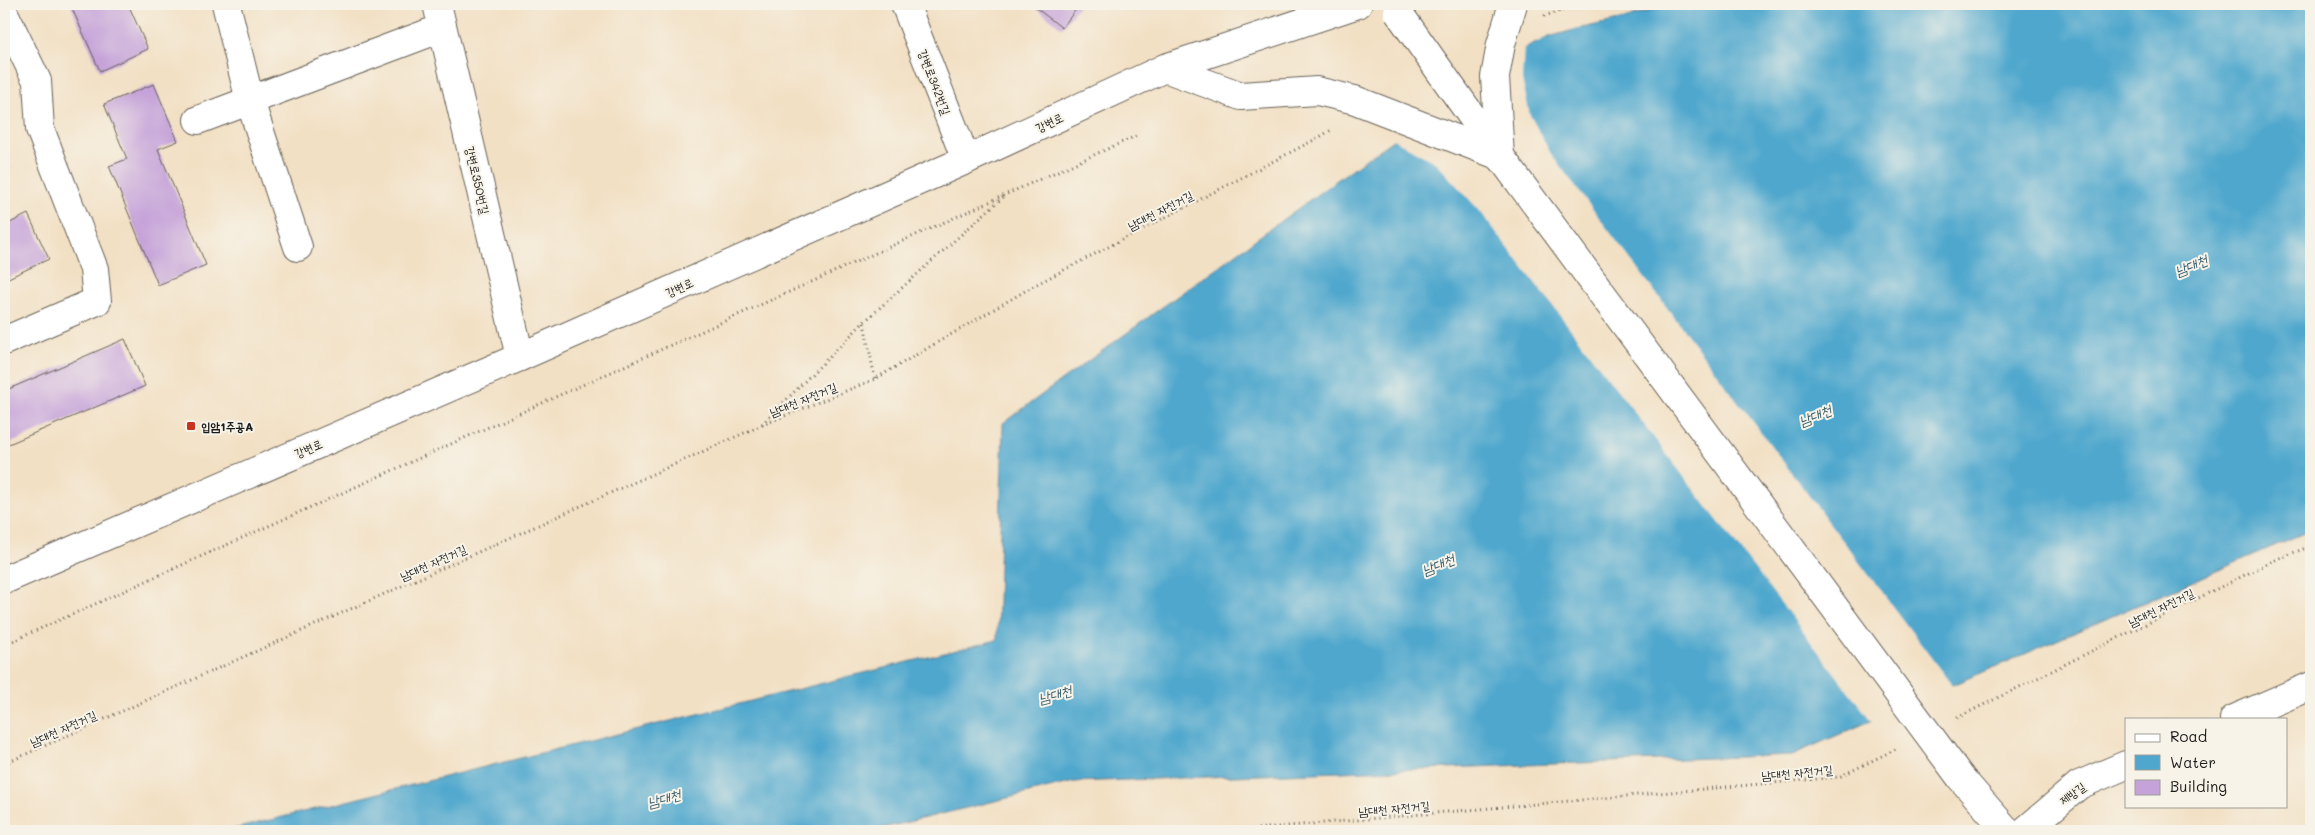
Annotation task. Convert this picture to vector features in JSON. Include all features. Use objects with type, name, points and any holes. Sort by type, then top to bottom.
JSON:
[{"type":"street","points":[[226,4],[250,101],[298,247]]},
{"type":"street","name":"강변로342번길","points":[[905,4],[966,160]]},
{"type":"street","name":"강변로","points":[[4,580],[520,357],[966,160],[1166,68],[1358,4]]},
{"type":"street","points":[[1500,156],[1495,77],[1501,44],[1513,4]]},
{"type":"street","points":[[1396,8],[1500,156],[1962,778],[2007,831]]},
{"type":"street","points":[[4,12],[37,81],[40,129],[94,269],[97,301],[4,341]]},
{"type":"street","points":[[198,120],[250,101],[439,16]]},
{"type":"street","name":"강변로350번길","points":[[439,16],[520,357]]},
{"type":"street","points":[[1166,68],[1241,96],[1317,91],[1355,100],[1500,156]]},
{"type":"street","points":[[2236,718],[2311,686]]},
{"type":"street","name":"제방길","points":[[2025,831],[2079,785],[2125,765]]},
{"type":"path","points":[[1539,18],[1584,4]]},
{"type":"path","name":"남대천 자전거길","points":[[4,764],[760,426],[875,379],[1037,284],[1318,138],[1335,127]]},
{"type":"path","points":[[4,645],[1136,136]]},
{"type":"path","points":[[760,426],[864,322],[1005,195]]},
{"type":"path","points":[[864,322],[875,379]]},
{"type":"path","name":"남대천 자전거길","points":[[1955,719],[2276,559],[2311,546]]},
{"type":"path","name":"남대천 자전거길","points":[[1233,831],[1839,777],[1902,746]]},
{"type":"water","name":"남대천","points":[[1671,4],[2311,4],[2311,530],[1792,755],[1074,782],[871,831],[226,831],[997,640],[1003,423],[1370,156],[1520,51],[1549,37],[1624,19]]},
{"type":"pier","points":[[1524,46],[1522,79],[1530,115],[1551,154],[1954,688],[1873,723],[1479,210],[1436,163],[1391,138]]},
{"type":"building","points":[[70,4],[128,4],[148,49],[100,71]]},
{"type":"building","points":[[1031,4],[1080,4],[1062,28]]},
{"type":"building","points":[[154,84],[178,141],[158,149],[206,265],[158,285],[109,166],[127,159],[104,104]]},
{"type":"building","points":[[28,214],[49,259],[4,280],[4,226]]},
{"type":"building","points":[[125,339],[145,386],[4,446],[4,391]]},
{"type":"place","name":"입암1주공A","points":[[191,426]]}]
